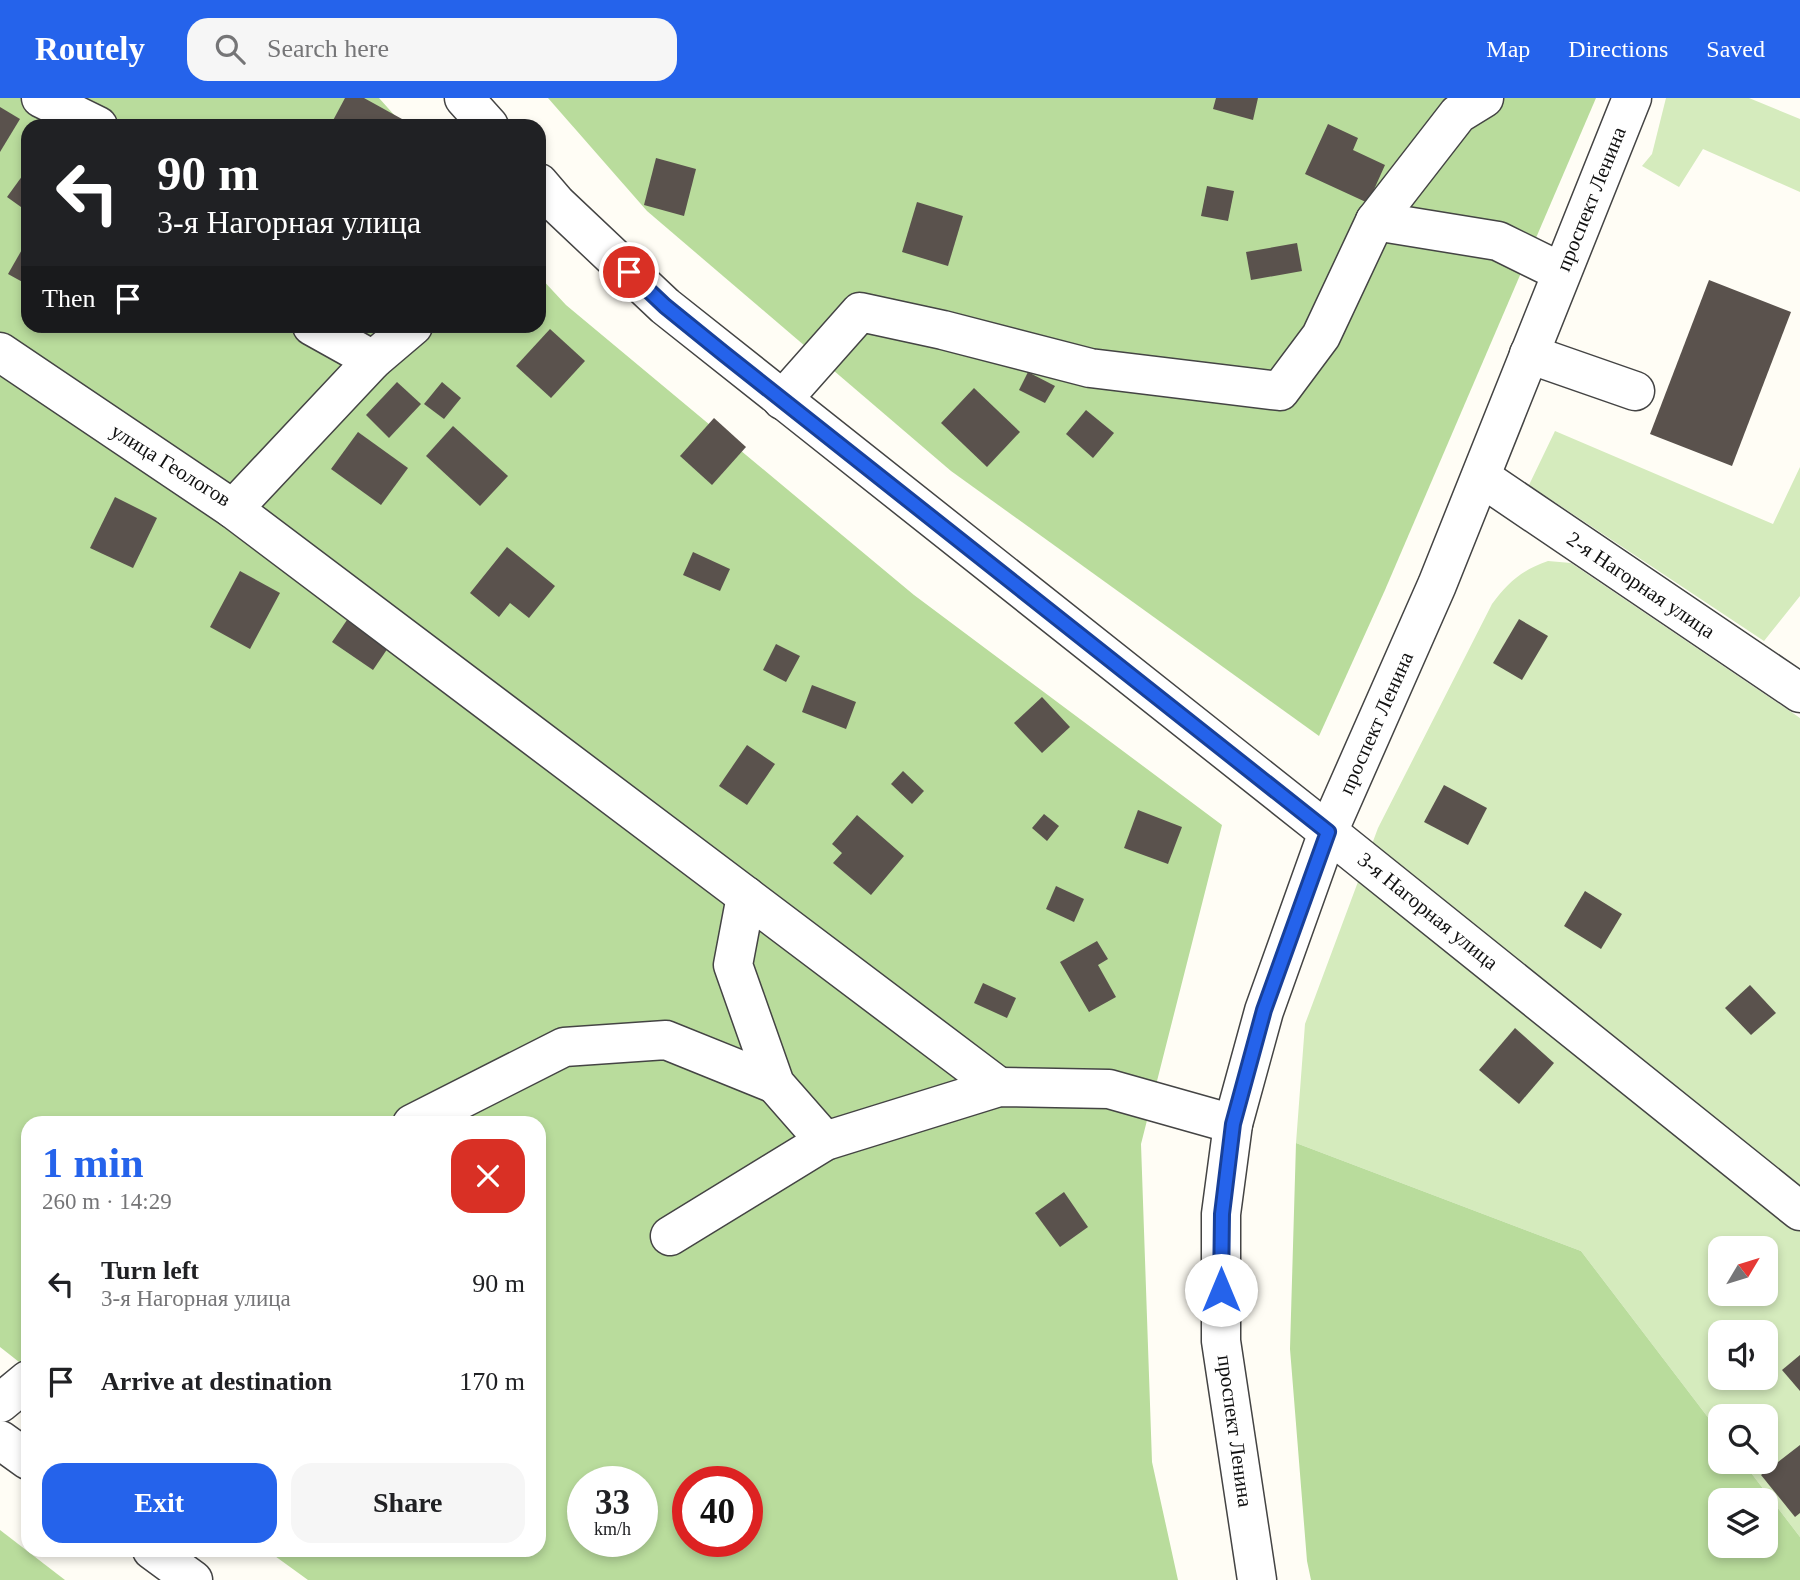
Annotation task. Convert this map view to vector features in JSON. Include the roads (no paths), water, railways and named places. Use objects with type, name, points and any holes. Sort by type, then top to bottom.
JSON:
[{"type":"street","points":[[41,98],[84,119]]},
{"type":"street","points":[[464,98],[483,119]]},
{"type":"street","points":[[782,400],[860,312],[943,330],[1090,368],[1280,391],[1321,336],[1375,221],[1458,114],[1483,98]]},
{"type":"street","name":"проспект Ленина","points":[[1257,1580],[1221,1341],[1222,1214],[1233,1124],[1264,1010],[1328,832],[1437,585],[1632,98]]},
{"type":"street","name":"3-я Нагорная улица","points":[[546,203],[665,306],[782,400],[1800,1210]]},
{"type":"street","points":[[1375,221],[1498,241],[1561,272]]},
{"type":"street","points":[[325,333],[373,360]]},
{"type":"street","name":"улица Геологов","points":[[0,352],[233,509],[373,360],[406,333]]},
{"type":"street","points":[[1529,354],[1635,391]]},
{"type":"street","name":"2-я Нагорная улица","points":[[1481,477],[1800,693]]},
{"type":"street","points":[[233,509],[999,1087]]},
{"type":"street","points":[[746,897],[733,965],[775,1084],[824,1141]]},
{"type":"street","points":[[428,1116],[564,1047],[666,1040],[775,1084]]},
{"type":"street","points":[[670,1236],[824,1141],[999,1087],[1109,1088],[1233,1124]]},
{"type":"street","points":[[0,1403],[21,1386]]},
{"type":"street","points":[[0,1440],[21,1455]]},
{"type":"street","points":[[162,1557],[193,1580]]}]
